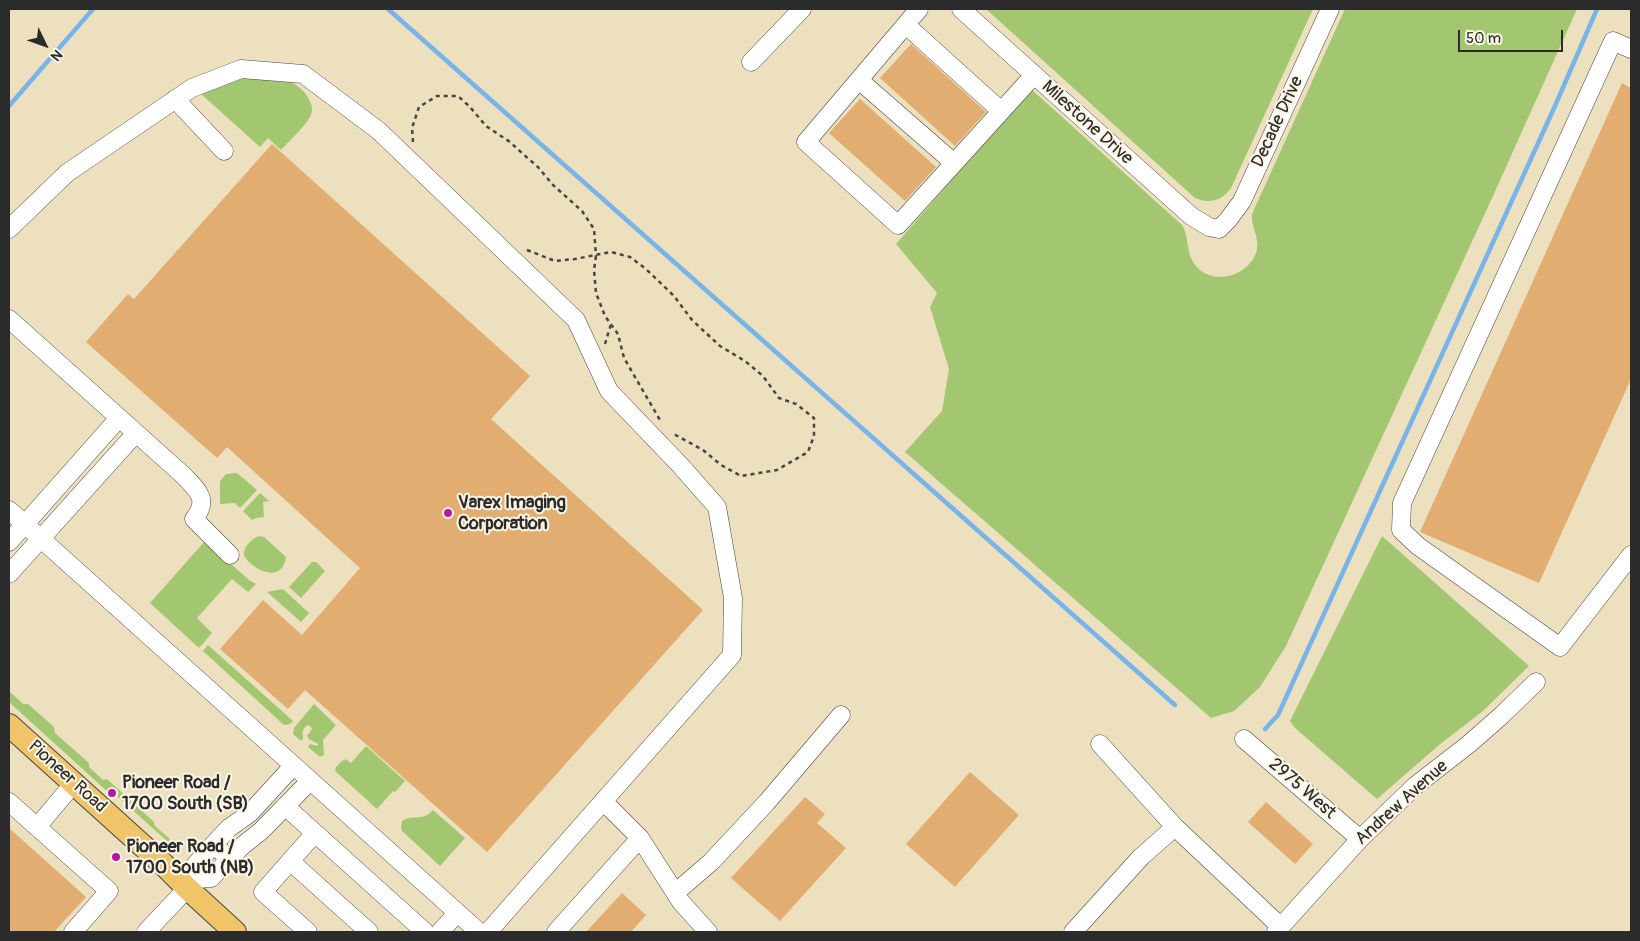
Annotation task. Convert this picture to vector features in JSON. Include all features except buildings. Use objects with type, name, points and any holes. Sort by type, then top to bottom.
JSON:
[{"type":"main road","name":"Pioneer Road","points":[[9,725],[164,865],[192,884],[235,932]]},
{"type":"street","points":[[751,62],[802,9]]},
{"type":"street","points":[[919,9],[806,142],[898,225],[1034,75]]},
{"type":"street","name":"Milestone Drive","points":[[961,9],[1191,216],[1199,222],[1219,229]]},
{"type":"street","name":"Decade Drive","points":[[1219,229],[1242,201],[1330,9]]},
{"type":"street","points":[[906,25],[1001,111]]},
{"type":"street","points":[[1631,49],[1613,41],[1402,503],[1400,530],[1418,546],[1560,647],[1624,578],[1631,555]]},
{"type":"street","points":[[9,229],[67,172],[192,88],[241,69],[304,74],[379,131],[576,320],[609,390],[717,507],[733,598],[732,655],[488,932]]},
{"type":"street","points":[[859,80],[954,163]]},
{"type":"street","points":[[175,100],[224,150]]},
{"type":"street","points":[[9,319],[183,475],[199,492],[202,498],[202,506],[194,519],[230,554]]},
{"type":"street","points":[[9,542],[119,418]]},
{"type":"street","points":[[9,574],[136,433]]},
{"type":"street","points":[[9,510],[480,932]]},
{"type":"street","name":"Andrew Avenue","points":[[1279,930],[1360,839],[1415,786],[1469,744],[1536,682]]},
{"type":"street","points":[[675,893],[711,862],[768,802],[840,715]]},
{"type":"street","name":"2975 West","points":[[1244,739],[1360,839]]},
{"type":"street","points":[[1100,744],[1175,827],[1279,930]]},
{"type":"street","points":[[153,930],[192,884],[195,864],[229,828],[250,813],[293,766]]},
{"type":"street","points":[[192,884],[211,878],[310,781]]},
{"type":"street","points":[[37,827],[74,783]]},
{"type":"street","points":[[604,801],[640,838],[681,902],[708,932]]},
{"type":"street","points":[[9,802],[110,891],[73,932]]},
{"type":"street","points":[[285,806],[425,932]]},
{"type":"street","points":[[1073,932],[1141,857],[1175,827]]},
{"type":"street","points":[[308,932],[263,892],[315,833]]},
{"type":"street","points":[[556,932],[640,838]]},
{"type":"street","points":[[213,845],[236,852]]},
{"type":"street","points":[[290,861],[369,932]]},
{"type":"street","points":[[440,932],[457,913]]},
{"type":"path","points":[[413,144],[412,128],[419,107],[437,96],[458,96],[486,126],[510,142],[582,211],[594,229],[596,293],[605,316],[618,334],[624,358],[664,425]]},
{"type":"path","points":[[526,250],[555,261],[596,256],[611,252],[630,258],[646,269],[674,296],[692,320],[720,346],[745,361],[762,376],[779,398],[796,404],[814,418],[814,436],[808,452],[777,470],[740,476],[721,465],[702,450],[668,431]]},
{"type":"green space","points":[[986,9],[1313,9],[1231,188],[1224,196],[1215,200],[1205,201],[1195,198]]},
{"type":"green space","points":[[1345,9],[1577,9],[1286,646],[1260,687],[1234,711],[1211,718],[905,452],[942,411],[949,369],[930,307],[937,293],[896,244],[1031,89],[1182,225],[1186,234],[1189,253],[1193,262],[1200,270],[1208,275],[1217,277],[1236,273],[1251,262],[1256,253],[1257,238],[1252,214]]},
{"type":"green space","points":[[249,77],[288,81],[298,86],[310,101],[312,112],[310,117],[281,150],[268,138],[260,147],[200,93],[225,82]]},
{"type":"green space","points":[[237,473],[257,490],[240,508],[235,503],[220,504],[220,481],[226,474]]},
{"type":"green space","points":[[260,493],[269,501],[263,502],[264,517],[252,520],[243,511]]},
{"type":"green space","points":[[258,536],[264,537],[286,557],[283,565],[274,573],[261,570],[244,556],[246,547]]},
{"type":"green space","points":[[1382,536],[1529,666],[1483,711],[1439,745],[1377,799],[1295,728],[1290,721]]},
{"type":"green space","points":[[205,541],[256,584],[248,592],[232,579],[197,618],[212,633],[199,648],[150,603]]},
{"type":"green space","points":[[312,562],[316,562],[325,571],[301,598],[289,587]]},
{"type":"green space","points":[[283,589],[309,613],[301,622],[267,592]]},
{"type":"green space","points":[[208,645],[293,721],[290,724],[284,725],[203,651]]},
{"type":"green space","points":[[9,691],[23,704],[28,704],[54,727],[55,733],[89,763],[89,767],[103,780],[107,779],[154,822],[155,826],[170,839],[168,842],[117,796],[119,793],[115,789],[110,794],[9,702]]},
{"type":"green space","points":[[314,704],[336,725],[323,740],[324,755],[320,757],[308,747],[310,744],[317,746],[318,744],[307,736],[312,729],[311,727],[308,725],[304,728],[301,741],[293,734],[294,728]]},
{"type":"green space","points":[[366,746],[405,781],[377,809],[335,771],[336,767],[343,760],[346,759],[351,763]]},
{"type":"green space","points":[[433,810],[465,838],[440,866],[402,831],[401,827],[402,821],[424,816]]},
{"type":"waterway","points":[[9,106],[93,9]]},
{"type":"waterway","points":[[388,9],[1175,705]]},
{"type":"waterway","points":[[1265,729],[1278,715],[1555,106],[1597,9]]},
{"type":"place","name":"Varex Imaging Corporation","points":[[448,513]]},
{"type":"place","name":"Pioneer Road / 1700 South (SB)","points":[[112,793]]},
{"type":"place","name":"Pioneer Road / 1700 South (NB)","points":[[116,857]]}]
